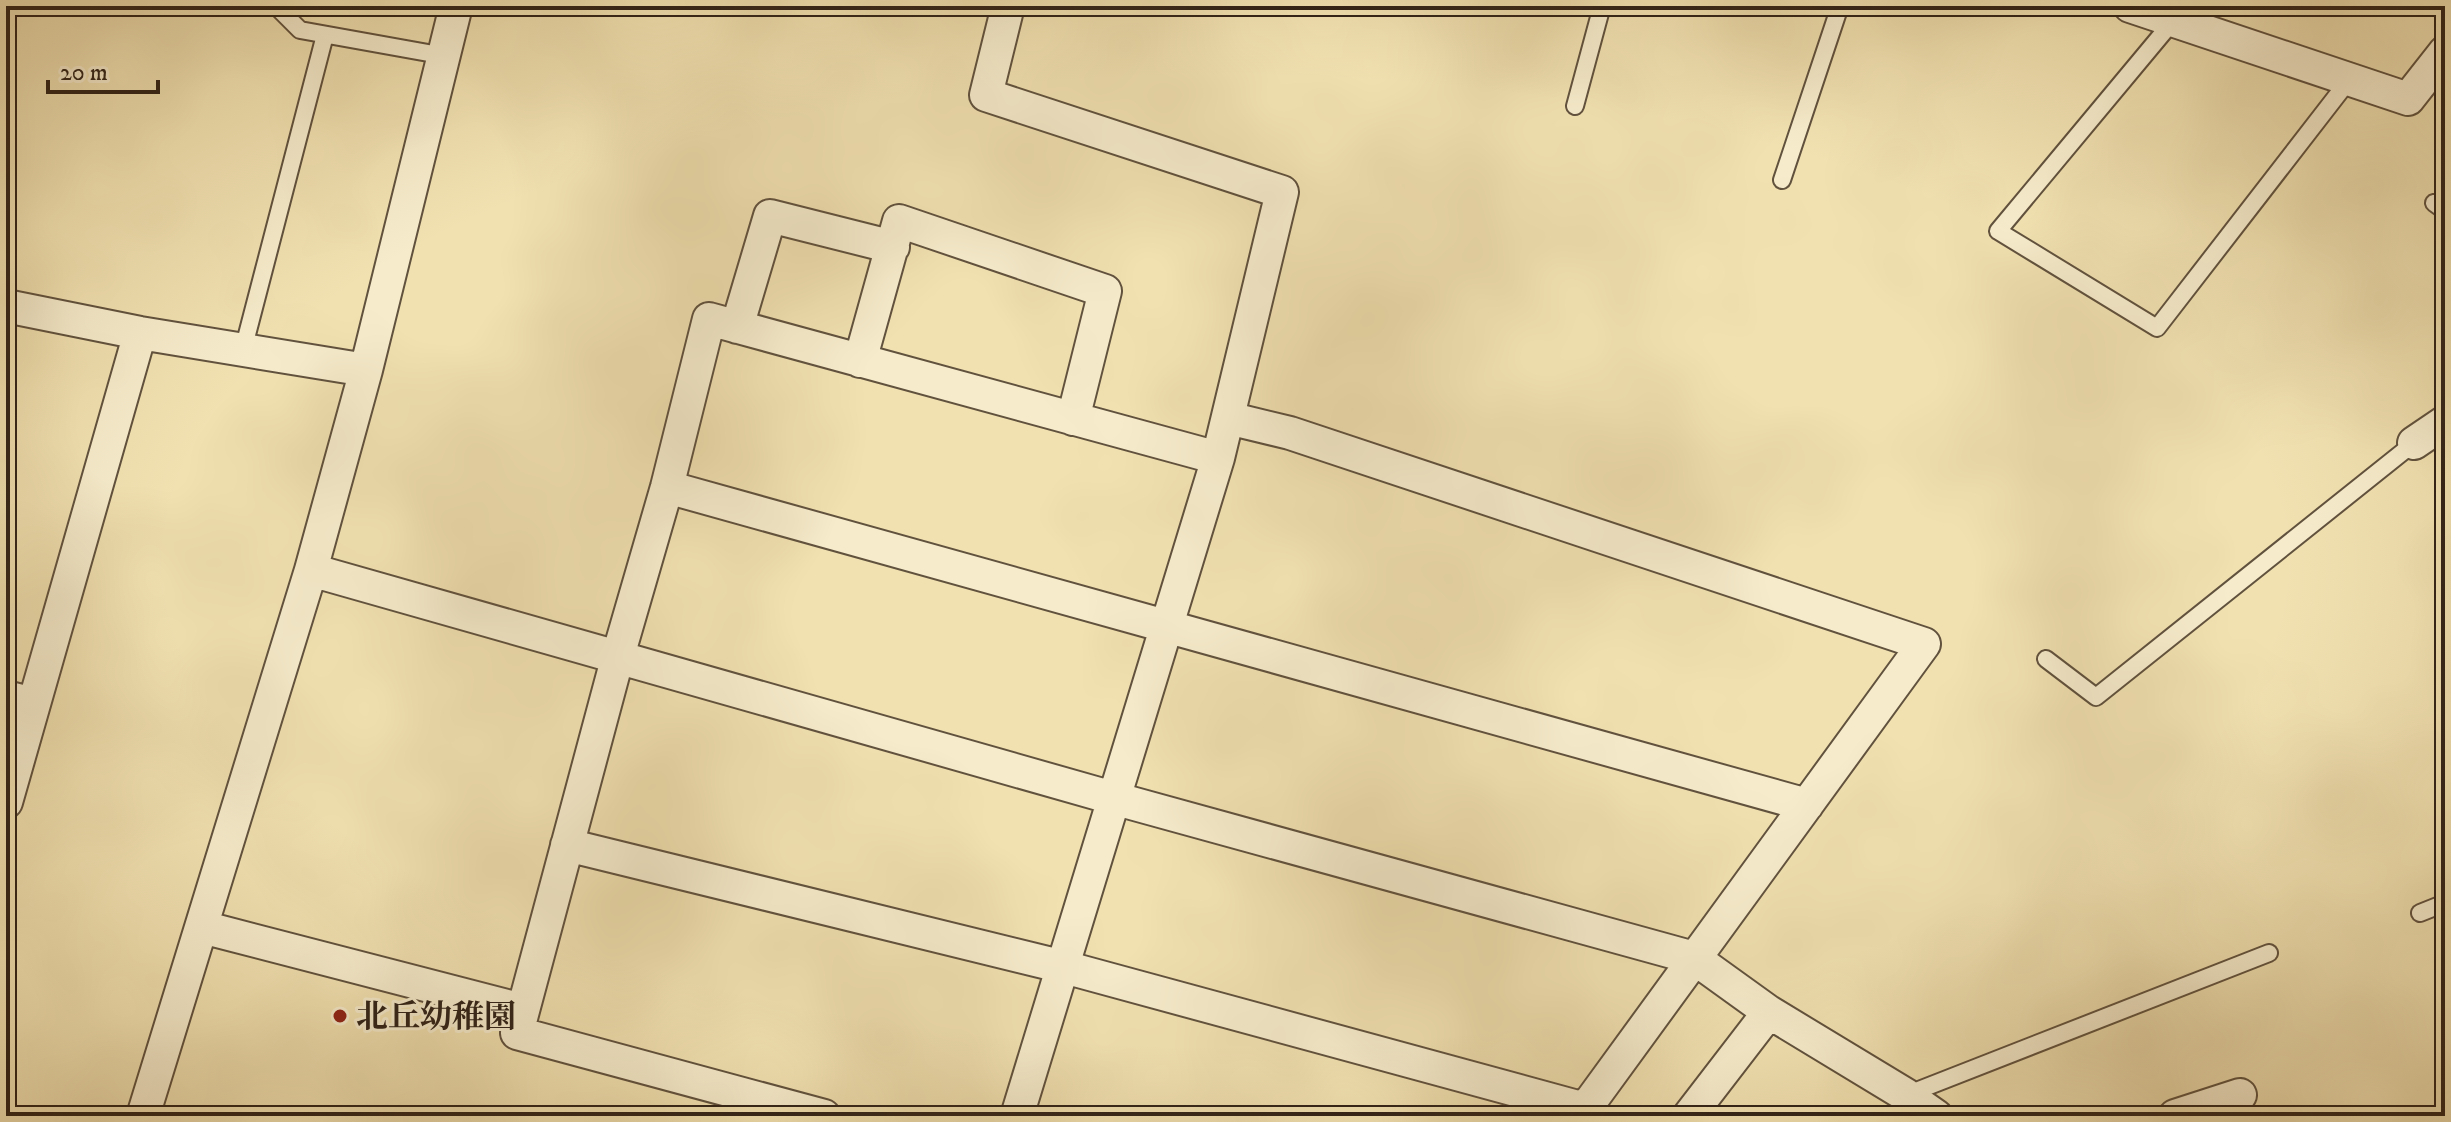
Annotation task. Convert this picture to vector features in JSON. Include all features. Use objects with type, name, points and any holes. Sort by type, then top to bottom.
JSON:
[{"type":"street","points":[[143,1116],[311,570],[366,370],[456,6]]},
{"type":"street","points":[[1008,6],[986,95],[1282,192],[1218,458],[1017,1116]]},
{"type":"street","points":[[2137,7],[2408,99],[2445,52]]},
{"type":"street","points":[[737,327],[770,216],[893,247]]},
{"type":"street","points":[[860,361],[899,221],[1105,291],[1073,419]]},
{"type":"street","points":[[6,306],[140,333],[366,370]]},
{"type":"street","points":[[824,1116],[517,1033],[618,656],[667,487],[709,319],[1218,458]]},
{"type":"street","points":[[6,802],[20,701],[140,333]]},
{"type":"street","points":[[567,845],[1064,967],[1585,1109],[1924,644],[1290,433],[1228,418]]},
{"type":"street","points":[[2414,443],[2445,422]]},
{"type":"street","points":[[667,487],[1807,805]]},
{"type":"street","points":[[311,570],[1113,798],[1694,958],[1769,1012],[1936,1116]]},
{"type":"street","points":[[202,927],[522,1010]]},
{"type":"street","points":[[1690,1116],[1769,1012]]},
{"type":"street","points":[[2175,1116],[2240,1095]]},
{"type":"lane","points":[[276,6],[300,30],[445,56]]},
{"type":"lane","points":[[1575,106],[1602,6]]},
{"type":"lane","points":[[1782,180],[1840,6]]},
{"type":"lane","points":[[2173,21],[1998,231],[2157,328],[2349,80]]},
{"type":"lane","points":[[243,350],[325,35]]},
{"type":"lane","points":[[2046,659],[2096,697],[2414,443]]},
{"type":"lane","points":[[2420,913],[2445,903]]},
{"type":"lane","points":[[1906,1095],[2269,953]]},
{"type":"place","name":"北丘幼稚園","points":[[340,1016]]}]
